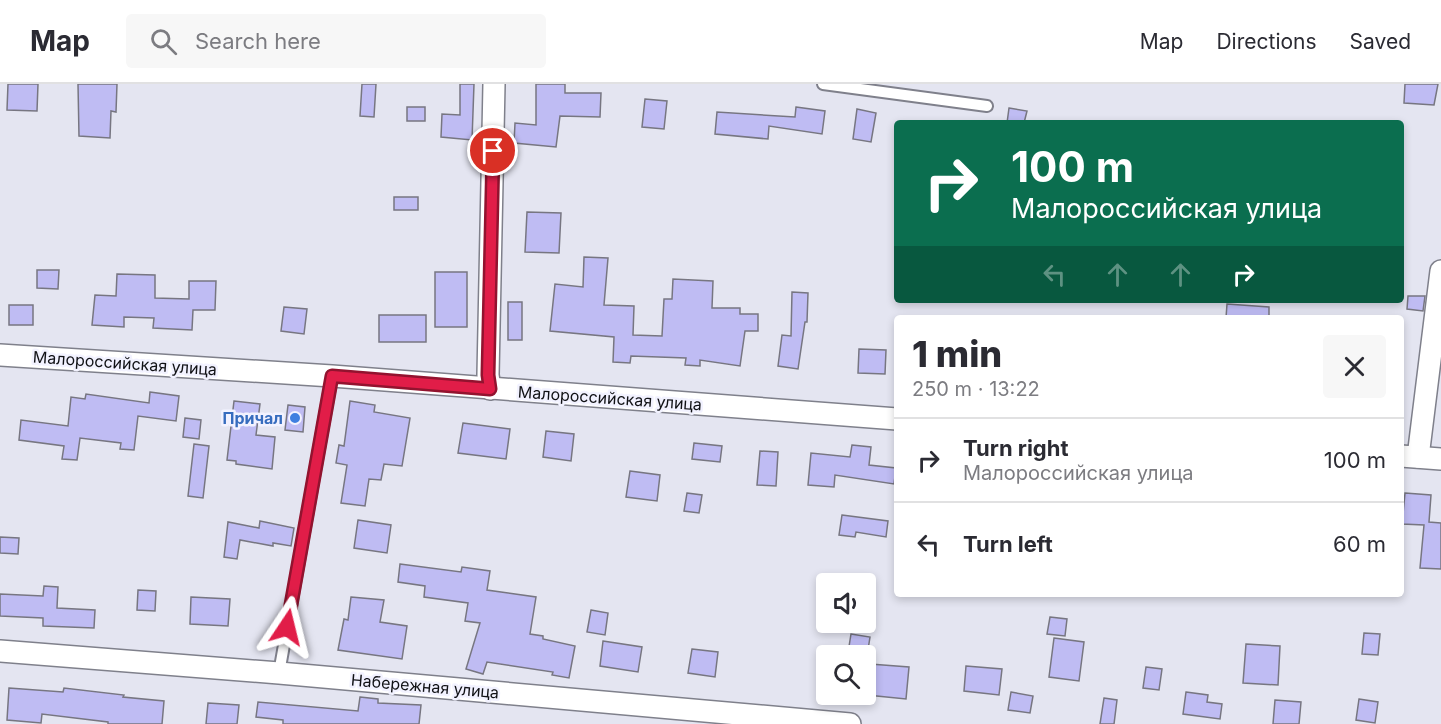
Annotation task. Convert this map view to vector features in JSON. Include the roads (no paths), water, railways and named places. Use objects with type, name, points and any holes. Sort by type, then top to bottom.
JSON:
[{"type":"street","points":[[490,389],[488,375],[494,84]]},
{"type":"street","points":[[1441,271],[1410,457],[1441,459]]},
{"type":"street","name":"Малороссийская улица","points":[[0,355],[332,376],[894,419]]},
{"type":"street","name":"Набережная улица","points":[[0,651],[279,673],[850,724]]},
{"type":"lane","points":[[824,84],[987,106]]},
{"type":"lane","points":[[279,673],[332,376]]},
{"type":"place","name":"Причал","points":[[295,418]]}]
